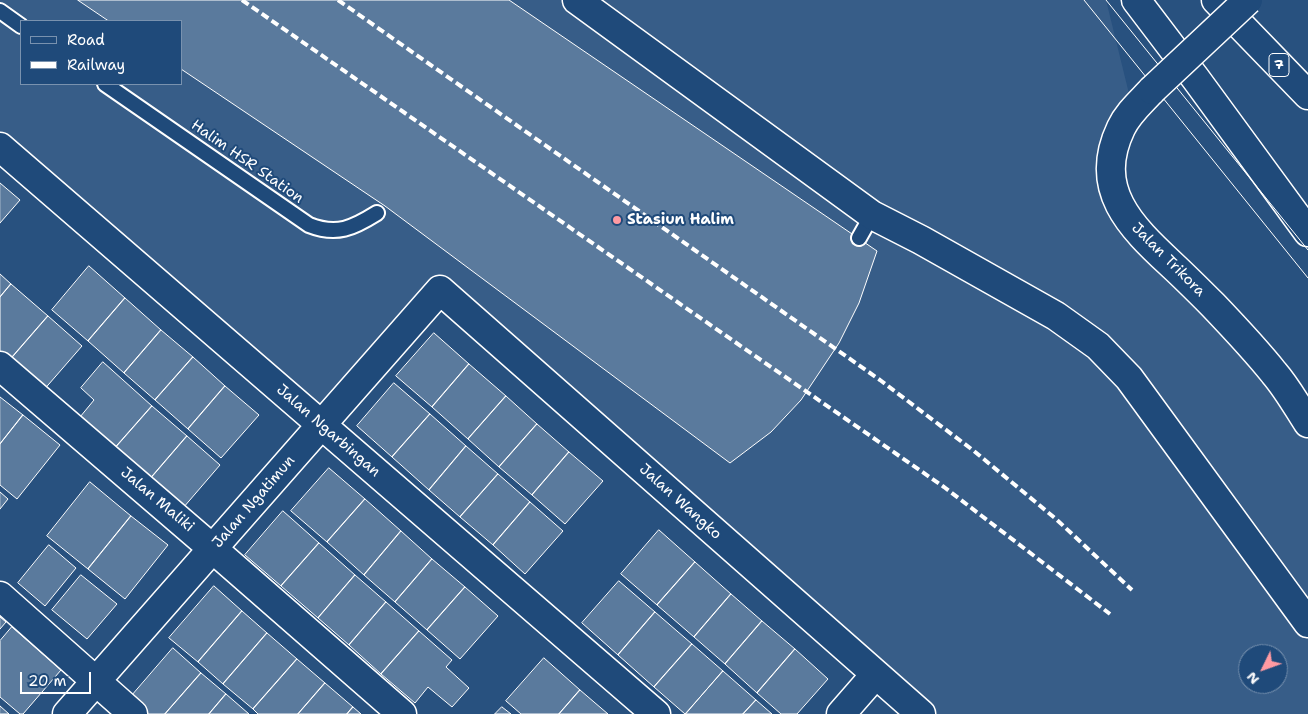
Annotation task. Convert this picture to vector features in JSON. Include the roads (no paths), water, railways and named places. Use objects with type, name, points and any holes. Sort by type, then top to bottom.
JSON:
[{"type":"main road","points":[[577,0],[872,215],[921,240],[1056,316],[1136,372],[1308,593]]},
{"type":"main road","points":[[1136,0],[1308,232]]},
{"type":"main road","name":"7","points":[[1216,0],[1308,95]]},
{"type":"main road","name":"Jalan Trikora","points":[[1248,0],[1133,110],[1125,121],[1114,146],[1111,167],[1112,180],[1121,209],[1133,227],[1247,340],[1275,374],[1308,423]]},
{"type":"main road","name":"Jalan Ngarbingan","points":[[0,147],[656,714]]},
{"type":"main road","name":"Jalan Ngatimun","points":[[67,714],[440,290]]},
{"type":"main road","name":"Jalan Wangko","points":[[440,290],[921,714]]},
{"type":"main road","name":"Jalan Maliki","points":[[0,366],[214,549],[402,714]]},
{"type":"main road","points":[[1136,372],[1308,623]]},
{"type":"main road","points":[[0,596],[133,714]]},
{"type":"main road","points":[[841,714],[875,675]]},
{"type":"lane","points":[[0,11],[20,25]]},
{"type":"lane","name":"Halim HSR Station","points":[[106,85],[309,225],[320,230],[333,231],[359,224],[378,213]]},
{"type":"lane","points":[[859,238],[872,215]]},
{"type":"tram line","points":[[1084,0],[1308,278]]},
{"type":"tram line","points":[[1106,0],[1308,250]]},
{"type":"railway","points":[[242,0],[944,487],[1110,614]]},
{"type":"railway","points":[[338,0],[880,380],[974,451],[1056,519],[1132,590]]},
{"type":"place","name":"Stasiun Halim","points":[[617,220]]}]
